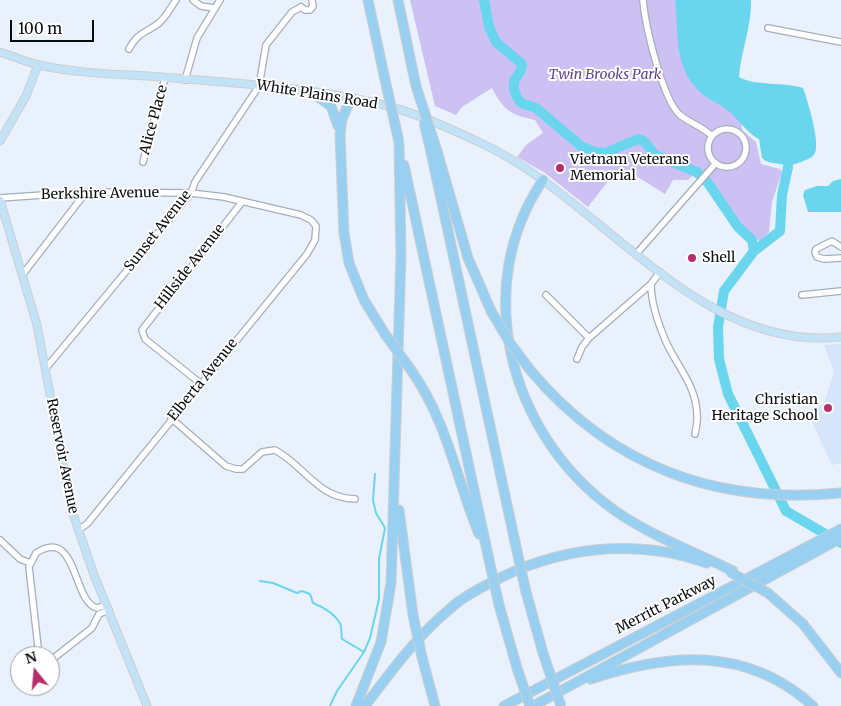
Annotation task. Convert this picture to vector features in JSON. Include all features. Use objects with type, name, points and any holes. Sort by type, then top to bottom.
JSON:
[{"type":"highway","points":[[368,0],[499,606],[517,668],[531,706]]},
{"type":"highway","points":[[398,0],[416,86],[434,152],[466,252],[490,311],[510,343],[531,371],[575,416],[627,454],[694,482],[756,493],[792,496],[841,493]]},
{"type":"highway","points":[[311,92],[328,102],[334,110],[340,141]]},
{"type":"highway","points":[[351,98],[342,119],[340,141],[344,233],[349,263],[364,300],[411,370],[441,421],[468,508],[488,555]]},
{"type":"highway","points":[[356,706],[381,642],[387,617],[392,567],[401,255],[399,143]]},
{"type":"highway","points":[[434,152],[526,592],[543,653],[562,706]]},
{"type":"highway","points":[[543,180],[516,239],[506,291],[506,319],[510,349],[522,392],[546,440],[565,466],[603,502],[629,520],[732,571],[768,594],[804,624],[841,673]]},
{"type":"highway","points":[[396,432],[401,534],[413,615],[435,706]]},
{"type":"highway","name":"Merritt Parkway","points":[[531,706],[570,686],[825,542],[841,529]]},
{"type":"highway","name":"Merritt Parkway","points":[[504,706],[825,542],[841,538]]},
{"type":"highway","points":[[364,706],[411,645],[454,605],[508,573],[534,563],[591,550],[632,548],[679,555],[732,571]]},
{"type":"highway","points":[[570,686],[645,663],[662,660],[710,660],[730,663],[772,677],[813,706]]},
{"type":"main road","name":"White Plains Road","points":[[0,52],[38,64],[88,72],[311,92],[351,98],[406,112],[485,144],[543,180],[660,272],[707,305],[737,320],[793,336],[841,337]]},
{"type":"main road","points":[[0,141],[26,96],[38,64]]},
{"type":"main road","name":"Reservoir Avenue","points":[[0,199],[3,220],[23,274],[37,325],[65,479],[78,530],[147,706]]},
{"type":"street","points":[[128,49],[143,31],[159,22],[176,0]]},
{"type":"street","points":[[193,0],[201,6],[214,8]]},
{"type":"street","points":[[185,80],[197,38],[220,0]]},
{"type":"street","points":[[301,7],[302,0]]},
{"type":"street","points":[[301,7],[304,10],[310,10],[313,6],[312,0]]},
{"type":"street","points":[[643,0],[646,30],[660,74],[673,105],[679,114],[712,136]]},
{"type":"street","points":[[259,86],[266,45],[292,12],[301,7]]},
{"type":"street","points":[[768,28],[841,42]]},
{"type":"street","name":"Alice Place","points":[[142,162],[165,78]]},
{"type":"street","name":"Sunset Avenue","points":[[46,368],[191,193],[195,182],[259,86]]},
{"type":"street","points":[[724,130],[731,130],[742,137],[746,149],[741,161],[736,165],[724,167],[716,163],[709,151],[709,141],[712,136],[724,130]]},
{"type":"street","points":[[637,253],[716,163]]},
{"type":"street","points":[[23,274],[86,192]]},
{"type":"street","name":"Berkshire Avenue","points":[[0,199],[86,192],[191,193],[301,215],[315,224]]},
{"type":"street","name":"Hillside Avenue","points":[[200,383],[145,339],[142,333],[143,327],[242,202]]},
{"type":"street","name":"Elberta Avenue","points":[[78,530],[87,524],[307,254],[316,236],[315,224]]},
{"type":"street","points":[[841,247],[832,242],[816,249],[814,252],[817,257],[824,259],[841,258]]},
{"type":"street","points":[[577,359],[582,347],[590,338],[651,284],[660,272]]},
{"type":"street","points":[[651,284],[651,293],[665,337],[689,384],[695,402],[697,414],[695,434]]},
{"type":"street","points":[[802,295],[841,291]]},
{"type":"street","points":[[546,295],[590,338]]},
{"type":"street","points":[[172,418],[229,467],[243,469],[262,452],[275,450],[326,492],[340,498],[354,499]]},
{"type":"street","points":[[0,540],[20,559],[30,563]]},
{"type":"street","points":[[38,646],[30,563],[36,553],[41,550],[51,548],[61,550],[70,561],[88,603],[97,608],[107,607]]},
{"type":"street","points":[[60,653],[92,628],[100,613],[107,607]]},
{"type":"shaded area","name":"Christian Heritage School","points":[[841,344],[841,463],[832,465],[807,411],[824,404],[834,372],[824,345]]},
{"type":"green space","name":"Twin Brooks Park","points":[[410,0],[679,0],[741,119],[742,130],[756,142],[761,164],[780,169],[782,172],[772,202],[769,232],[760,241],[753,237],[704,182],[692,176],[688,180],[673,180],[665,194],[628,171],[612,176],[588,207],[545,173],[517,157],[526,145],[543,133],[535,120],[520,116],[504,106],[492,88],[462,107],[456,115],[435,106]]},
{"type":"water","points":[[675,0],[751,0],[750,19],[739,77],[753,82],[803,88],[815,134],[816,152],[813,156],[788,167],[765,160],[762,158],[759,139],[748,131],[728,110],[702,94],[693,84],[686,73],[679,50]]},
{"type":"water","points":[[841,179],[841,212],[808,212],[803,195],[805,190],[817,186],[828,186],[833,181]]},
{"type":"waterway","points":[[484,0],[489,27],[496,42],[522,64],[521,70],[514,81],[514,90],[521,103],[536,108],[581,146],[595,152],[605,153],[638,139],[644,141],[655,155],[697,172],[708,183],[738,227],[752,240],[754,251]]},
{"type":"waterway","points":[[788,167],[782,195],[780,231],[754,251],[724,291],[718,327],[719,359],[728,394],[786,511],[841,543]]},
{"type":"waterway","points":[[330,706],[337,691],[364,652],[370,638],[379,599],[379,559],[385,528],[376,513],[373,500],[375,474]]},
{"type":"waterway","points":[[260,581],[273,583],[297,593],[302,591],[310,594],[313,603],[321,606],[338,619],[341,625],[342,639],[364,652]]},
{"type":"place","name":"Vietnam Veterans Memorial","points":[[560,168]]},
{"type":"place","name":"Shell","points":[[692,258]]},
{"type":"place","name":"Christian Heritage School","points":[[828,408]]}]
